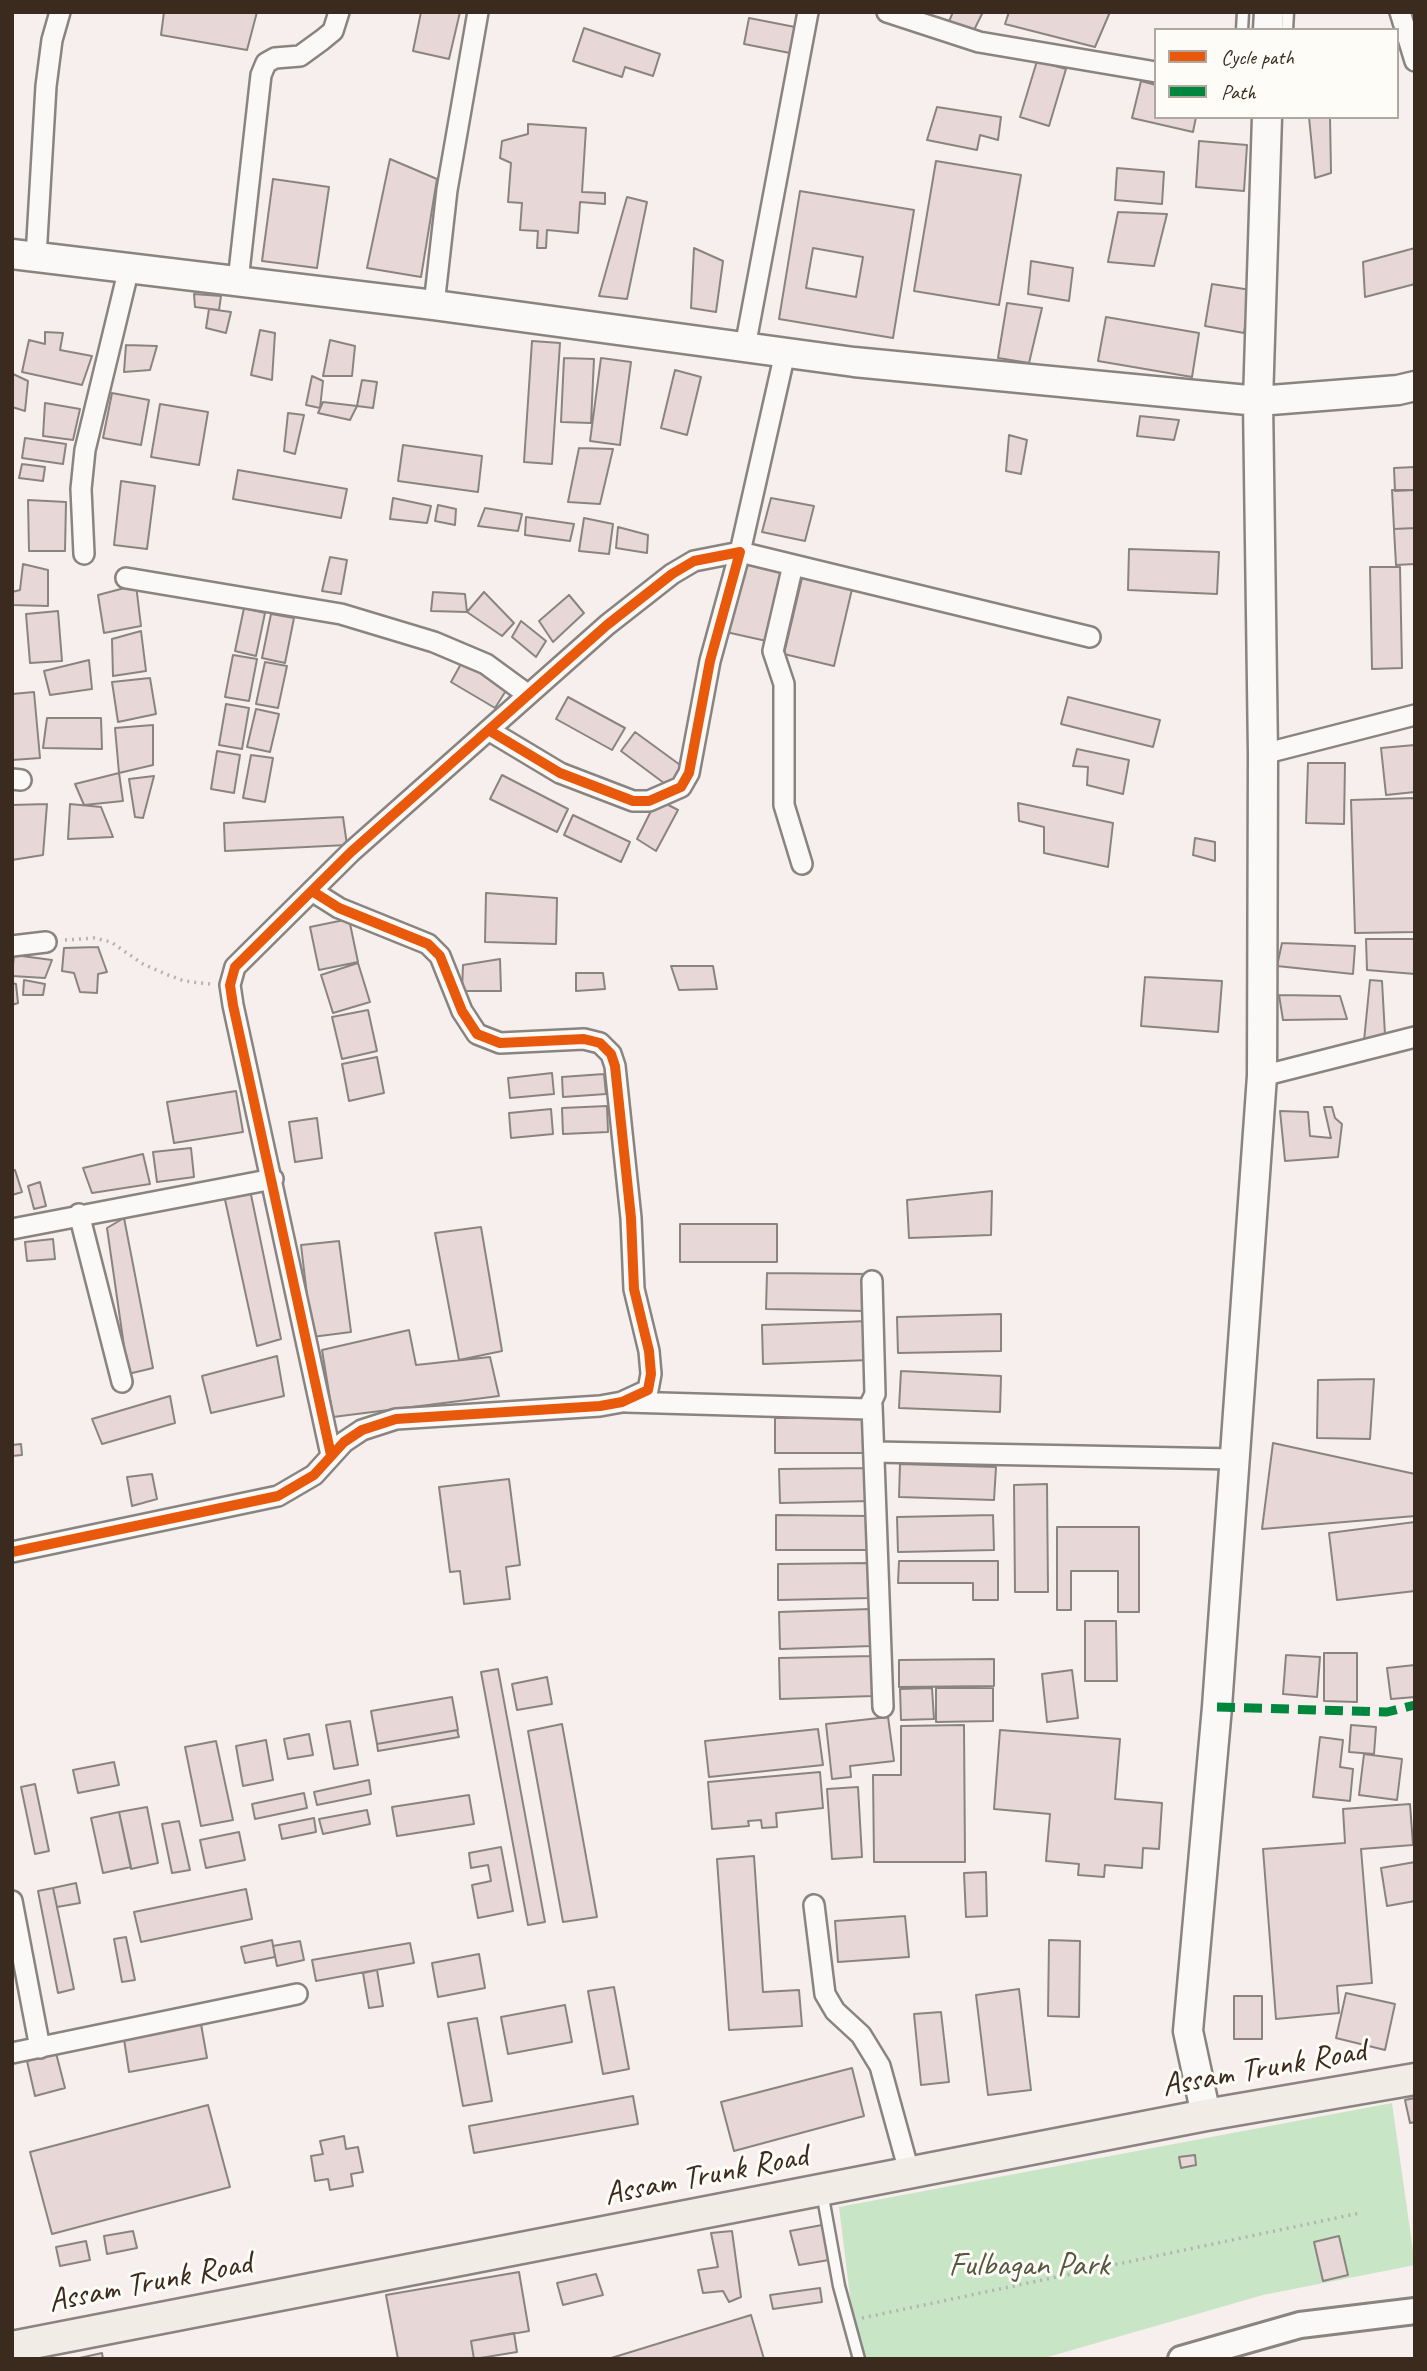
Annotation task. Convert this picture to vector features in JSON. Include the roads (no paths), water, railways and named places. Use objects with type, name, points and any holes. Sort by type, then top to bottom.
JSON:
[{"type":"main road","points":[[1206,2115],[1188,2031],[1217,1707],[1262,1076],[1263,754],[1258,401],[1267,120]]},
{"type":"main road","points":[[24,256],[434,305],[785,353],[1258,401],[1398,390],[1415,386]]},
{"type":"main road","name":"Assam Trunk Road","points":[[12,2347],[910,2175],[1206,2115],[1415,2079]]},
{"type":"street","points":[[24,256],[52,40],[60,12]]},
{"type":"street","points":[[238,281],[261,75],[266,63],[275,58],[300,56],[323,40],[333,30],[339,12]]},
{"type":"street","points":[[434,305],[447,190],[478,12]]},
{"type":"street","points":[[745,347],[808,12]]},
{"type":"street","points":[[887,12],[979,42],[1154,72]]},
{"type":"street","points":[[1400,12],[1415,61]]},
{"type":"street","points":[[84,554],[81,489],[85,450],[129,268]]},
{"type":"street","points":[[491,731],[560,772],[633,800],[649,801],[681,786],[689,773],[710,661],[740,552],[785,353]]},
{"type":"street","points":[[331,1455],[230,985],[236,967],[245,955],[351,852],[491,731],[527,694],[672,574],[694,561],[740,552],[1090,637]]},
{"type":"street","points":[[793,565],[773,651],[784,684],[784,805],[802,864]]},
{"type":"street","points":[[126,578],[301,606],[368,622],[434,642],[486,664],[527,694]]},
{"type":"street","points":[[1263,754],[1415,715]]},
{"type":"street","points":[[312,891],[340,908],[428,944],[440,956],[462,1011],[477,1034],[499,1043],[584,1039],[600,1043],[611,1054],[615,1066],[631,1218],[634,1289],[651,1374],[648,1390],[622,1402]]},
{"type":"street","points":[[12,946],[46,942]]},
{"type":"street","points":[[1262,1076],[1415,1037]]},
{"type":"street","points":[[12,1229],[79,1214],[273,1179]]},
{"type":"street","points":[[79,1214],[122,1382]]},
{"type":"street","points":[[872,1281],[875,1394],[872,1405],[883,1707]]},
{"type":"street","points":[[12,1552],[278,1496],[314,1475],[344,1441],[362,1430],[396,1419],[622,1402],[861,1410],[872,1405]]},
{"type":"street","points":[[874,1451],[1234,1459]]},
{"type":"street","points":[[12,1901],[40,2048]]},
{"type":"street","points":[[814,1905],[825,1994],[835,2011],[861,2035],[880,2066],[910,2175]]},
{"type":"street","points":[[12,2053],[297,1994]]},
{"type":"street","points":[[1181,2359],[1300,2325],[1415,2311]]},
{"type":"lane","points":[[822,2191],[848,2320],[859,2359]]},
{"type":"park label","name":"Fulbagan Park","points":[[1029,2266]]}]
